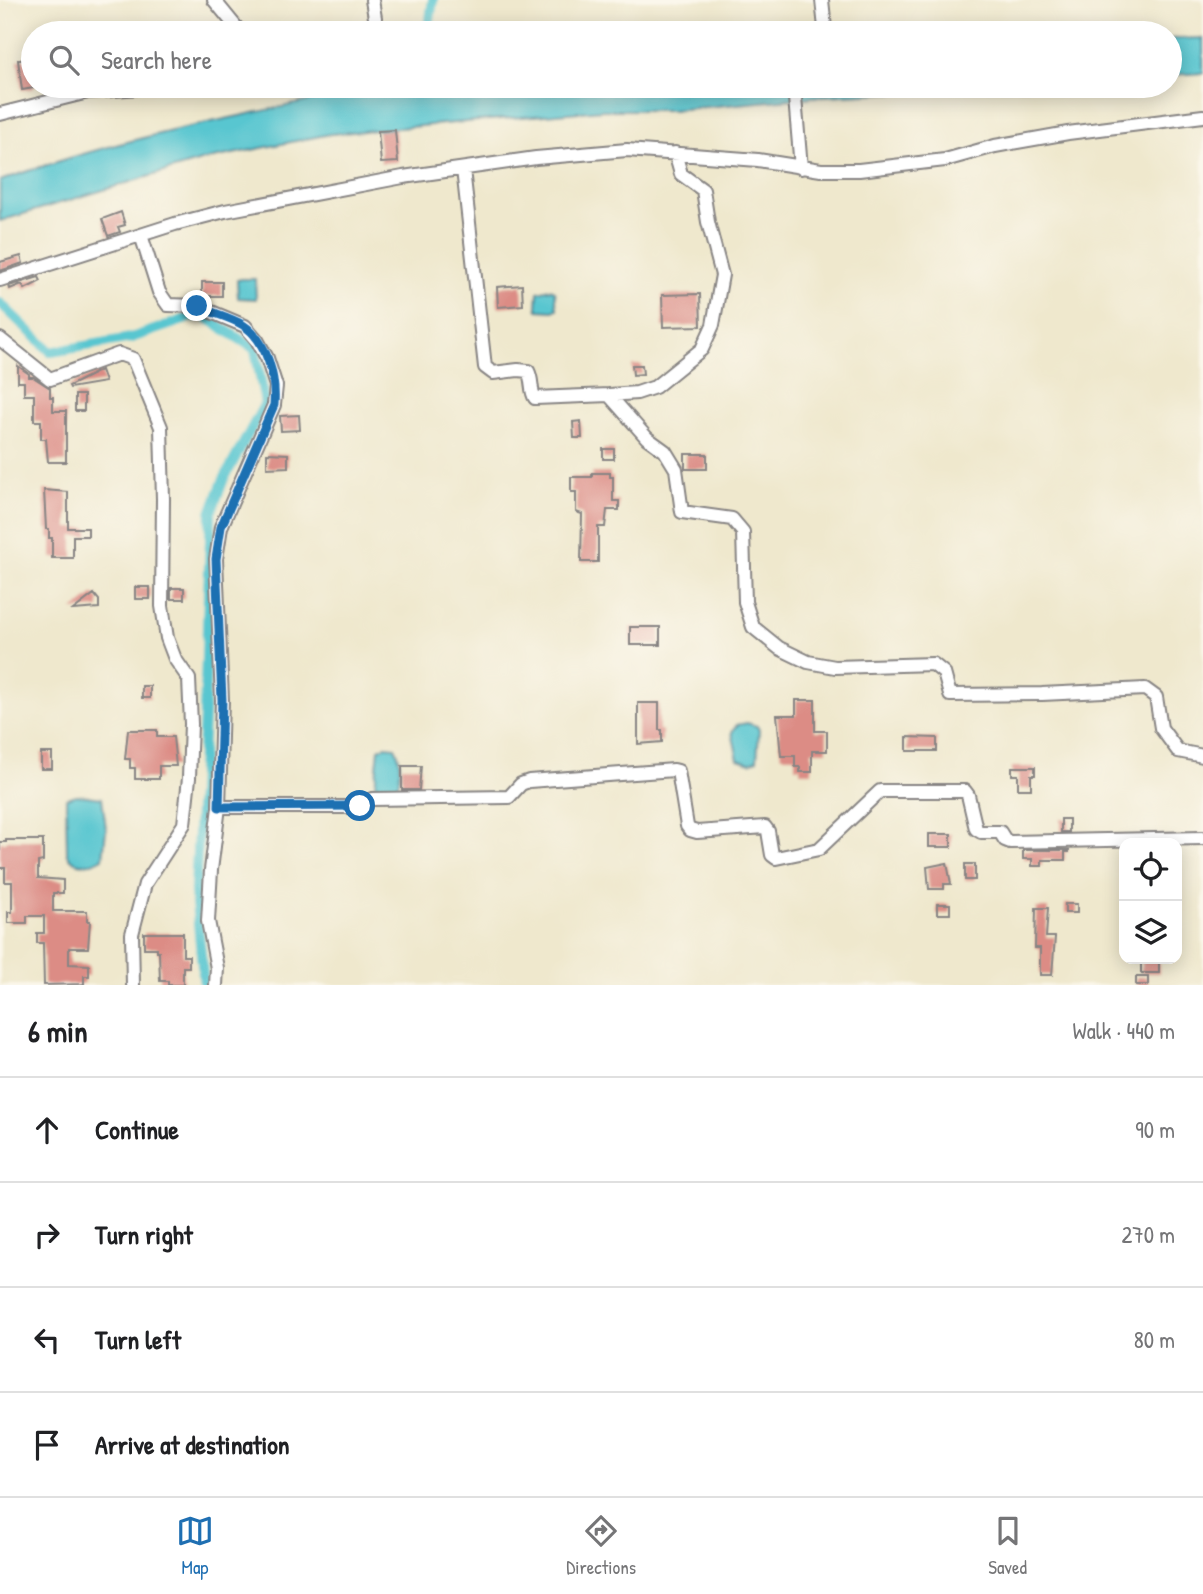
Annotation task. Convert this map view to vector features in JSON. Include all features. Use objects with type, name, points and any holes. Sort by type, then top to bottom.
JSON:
[{"type":"street","points":[[214,0],[232,21]]},
{"type":"street","points":[[372,0],[375,21]]},
{"type":"street","points":[[822,0],[824,21]]},
{"type":"street","points":[[0,114],[64,98]]},
{"type":"street","points":[[795,98],[801,168]]},
{"type":"street","points":[[1,280],[225,211],[463,169],[601,151],[676,153],[758,160],[801,168],[859,170],[960,157],[1007,143],[1068,133],[1203,116]]},
{"type":"street","points":[[463,169],[485,367],[494,373],[528,371],[532,377],[535,398],[609,396],[637,393],[655,387],[702,349],[713,326],[722,275],[720,259],[708,222],[703,190],[681,174],[676,153]]},
{"type":"street","points":[[141,235],[159,292],[168,306],[197,306],[245,326],[262,349],[276,386],[274,405],[221,527],[218,548],[222,700],[219,807],[208,921],[217,968],[216,985]]},
{"type":"street","points":[[0,340],[50,379],[119,354],[129,356],[133,359],[161,427],[162,606],[167,638],[175,659],[190,679],[190,778],[184,824],[145,884],[132,934],[133,985]]},
{"type":"street","points":[[609,396],[647,438],[665,451],[676,469],[682,512],[732,519],[743,532],[745,602],[753,627],[779,648],[808,662],[835,667],[933,664],[944,673],[950,695],[1145,689],[1156,697],[1161,728],[1178,751],[1203,756]]},
{"type":"street","points":[[219,807],[355,807],[372,799],[509,797],[529,781],[674,769],[678,771],[687,826],[690,830],[697,832],[765,827],[772,855],[776,858],[819,849],[880,791],[965,791],[976,829],[981,832],[1000,832],[1005,840],[1010,842],[1203,838]]},
{"type":"water","points":[[1203,38],[1203,73],[1182,74],[1182,39]]},
{"type":"water","points":[[322,98],[801,98],[672,110],[601,110],[330,134],[204,160],[0,221],[0,181],[93,151]]},
{"type":"water","points":[[255,279],[256,299],[238,298],[237,280]]},
{"type":"water","points":[[550,289],[555,291],[557,309],[538,310],[538,292]]},
{"type":"water","points":[[747,723],[757,726],[759,730],[757,760],[750,763],[738,759],[732,732],[737,725]]},
{"type":"water","points":[[386,746],[395,747],[397,751],[399,780],[395,789],[379,790],[375,787],[379,749]]},
{"type":"water","points":[[77,795],[102,798],[106,829],[103,858],[88,863],[78,863],[67,853],[66,798]]},
{"type":"building","points":[[18,60],[21,60],[21,82]]},
{"type":"building","points":[[395,130],[398,162],[381,163],[378,131]]},
{"type":"building","points":[[121,212],[125,225],[118,227],[120,232],[108,236],[102,219]]},
{"type":"building","points":[[21,256],[23,263],[0,271],[0,262]]},
{"type":"building","points":[[39,277],[41,281],[25,289],[22,284],[10,289],[9,286]]},
{"type":"building","points":[[202,282],[222,282],[222,296],[202,296]]},
{"type":"building","points":[[522,285],[523,305],[498,307],[497,287]]},
{"type":"building","points":[[700,294],[701,326],[663,327],[662,295]]},
{"type":"building","points":[[632,365],[642,365],[643,374],[633,375]]},
{"type":"building","points":[[18,366],[29,374],[29,377],[50,388],[53,411],[66,411],[66,462],[48,462],[46,439],[41,439],[41,421],[34,421],[34,395],[24,395],[24,382],[18,382]]},
{"type":"building","points":[[101,370],[105,382],[70,388],[69,386]]},
{"type":"building","points":[[75,395],[84,395],[84,411],[75,411]]},
{"type":"building","points":[[299,415],[300,430],[281,431],[280,416]]},
{"type":"building","points":[[581,421],[582,438],[574,438],[573,422]]},
{"type":"building","points":[[603,449],[614,449],[614,459],[603,459]]},
{"type":"building","points":[[267,453],[288,454],[288,467],[267,468]]},
{"type":"building","points":[[685,454],[707,454],[707,469],[685,469]]},
{"type":"building","points":[[592,473],[610,473],[610,477],[613,477],[613,501],[619,501],[619,510],[607,510],[605,527],[598,527],[598,562],[581,562],[582,514],[576,512],[576,492],[571,492],[571,477],[592,477]]},
{"type":"building","points":[[44,490],[68,492],[68,528],[88,528],[88,536],[73,536],[73,558],[52,558],[52,538],[49,538],[49,529],[46,529]]},
{"type":"building","points":[[135,587],[150,587],[150,599],[135,599]]},
{"type":"building","points":[[171,588],[184,588],[184,599],[171,599]]},
{"type":"building","points":[[94,594],[99,600],[99,608],[73,610]]},
{"type":"building","points":[[630,627],[660,627],[660,645],[630,645]]},
{"type":"building","points":[[142,686],[150,686],[150,698],[142,698]]},
{"type":"building","points":[[796,700],[815,700],[815,731],[827,731],[827,751],[812,751],[812,772],[800,772],[800,767],[795,767],[795,756],[781,756],[777,715],[796,715]]},
{"type":"building","points":[[638,703],[659,703],[662,742],[638,744]]},
{"type":"building","points":[[128,730],[157,730],[157,737],[173,737],[176,766],[159,766],[159,779],[135,779],[135,768],[130,768],[130,759],[125,759]]},
{"type":"building","points":[[907,737],[937,738],[937,751],[907,751]]},
{"type":"building","points":[[41,753],[52,753],[52,769],[41,769]]},
{"type":"building","points":[[402,766],[421,766],[419,790],[402,790]]},
{"type":"building","points":[[1012,767],[1035,767],[1035,775],[1031,775],[1031,789],[1018,789],[1018,775],[1012,775]]},
{"type":"building","points":[[1061,819],[1069,819],[1069,832],[1061,832]]},
{"type":"building","points":[[929,834],[951,834],[951,847],[929,847]]},
{"type":"building","points":[[43,840],[43,861],[38,862],[38,878],[63,880],[63,893],[53,893],[53,911],[87,911],[87,921],[90,921],[88,948],[69,948],[69,964],[89,965],[89,976],[84,976],[84,984],[44,985],[43,943],[37,943],[37,933],[44,933],[44,916],[27,916],[27,923],[8,923],[8,912],[12,912],[12,882],[5,882],[5,868],[0,868],[0,842]]},
{"type":"building","points":[[1023,850],[1069,852],[1065,852],[1065,860],[1042,860],[1042,866],[1032,866],[1032,859],[1023,859]]},
{"type":"building","points":[[947,863],[951,884],[944,884],[944,889],[929,889],[927,867]]},
{"type":"building","points":[[965,864],[975,864],[975,880],[965,880]]},
{"type":"building","points":[[937,904],[950,904],[950,914],[937,914]]},
{"type":"building","points":[[1065,904],[1077,904],[1077,913],[1065,913]]},
{"type":"building","points":[[1036,908],[1048,908],[1046,937],[1055,937],[1052,975],[1040,975],[1040,948],[1035,948]]},
{"type":"building","points":[[144,933],[183,933],[183,956],[189,956],[189,967],[183,967],[183,985],[168,985],[168,981],[160,981],[159,952],[157,948],[144,948]]},
{"type":"building","points":[[1141,964],[1159,964],[1159,973],[1141,973]]},
{"type":"building","points":[[1136,977],[1148,977],[1148,985],[1136,985]]},
{"type":"waterway","points":[[430,21],[433,0]]},
{"type":"waterway","points":[[0,303],[51,352],[131,338],[201,314],[255,349],[265,403],[223,481],[211,513],[195,891],[204,985]]},
{"type":"route","points":[[197,306],[245,326],[267,358],[276,386],[274,405],[267,424],[235,490],[221,527],[216,559],[222,700],[219,807],[360,806]]}]
